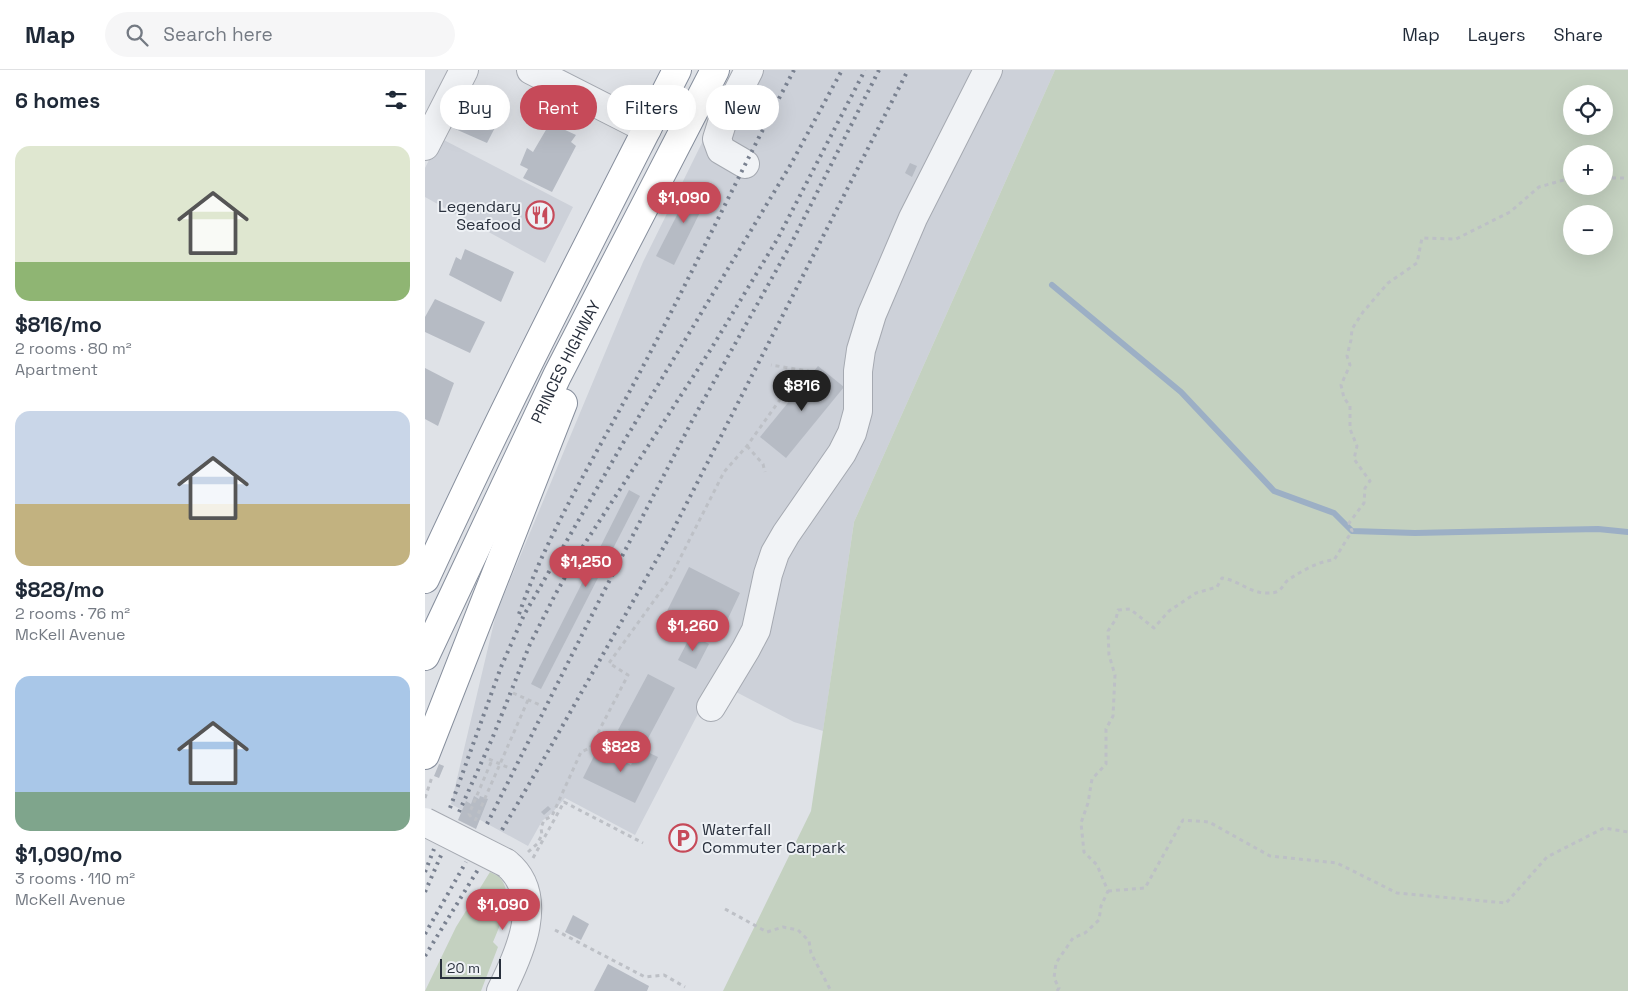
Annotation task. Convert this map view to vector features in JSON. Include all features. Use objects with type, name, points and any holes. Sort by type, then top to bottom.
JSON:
[{"type":"highway","name":"PRINCES HIGHWAY","points":[[669,85],[677,70]]},
{"type":"highway","name":"PRINCES HIGHWAY","points":[[425,656],[557,376],[715,70]]},
{"type":"highway","name":"PRINCES HIGHWAY","points":[[425,579],[484,453],[646,130]]},
{"type":"highway","points":[[428,766],[627,239]]},
{"type":"street","points":[[425,146],[464,70]]},
{"type":"street","points":[[531,70],[607,109]]},
{"type":"street","points":[[745,164],[721,150],[717,138],[722,123],[749,70]]},
{"type":"street","points":[[711,707],[756,630],[768,574],[775,553],[852,433],[858,411],[858,371],[861,350],[872,314],[913,218],[988,70]]},
{"type":"street","points":[[425,822],[522,859],[517,874],[523,887],[527,915],[526,925],[519,952],[501,991]]},
{"type":"path","points":[[1613,178],[1628,178]]},
{"type":"path","points":[[1057,991],[1059,988],[1054,978],[1056,963],[1073,938],[1085,933],[1099,920],[1101,906],[1108,891],[1097,866],[1084,852],[1081,823],[1088,802],[1092,779],[1106,764],[1106,729],[1113,716],[1115,675],[1109,655],[1107,632],[1116,619],[1118,610],[1130,610],[1154,628],[1169,611],[1196,593],[1217,587],[1223,578],[1233,580],[1264,594],[1275,593],[1282,588],[1288,579],[1325,561],[1334,560],[1352,531],[1349,523],[1364,502],[1365,488],[1370,481],[1354,459],[1357,446],[1350,429],[1350,406],[1344,398],[1341,384],[1350,365],[1347,356],[1355,324],[1388,283],[1417,263],[1422,238],[1455,239],[1510,212],[1539,187],[1563,180]]},
{"type":"path","points":[[522,859],[537,844],[542,835],[541,828],[545,820],[552,816],[581,752],[590,748],[629,675],[609,663],[669,580],[707,504],[715,493],[724,472],[747,446],[779,401],[807,371],[771,364]]},
{"type":"path","points":[[747,446],[763,464],[765,472]]},
{"type":"path","points":[[513,693],[540,705]]},
{"type":"path","points":[[509,768],[490,760],[469,814],[474,824],[528,700]]},
{"type":"path","points":[[425,798],[428,766]]},
{"type":"path","points":[[522,859],[563,802],[643,843]]},
{"type":"path","points":[[1108,891],[1145,888],[1183,820],[1209,822],[1270,856],[1337,863],[1397,893],[1506,903],[1547,857],[1604,828],[1628,832]]},
{"type":"path","points":[[725,909],[767,932],[783,927],[798,930],[809,941],[811,953],[831,991]]},
{"type":"path","points":[[555,930],[645,977],[664,976],[685,987]]},
{"type":"shaded area","points":[[738,70],[1055,70],[854,522],[823,731],[794,722],[715,681],[635,835],[565,798],[542,821],[528,846],[451,804],[496,614],[643,262],[708,130],[779,130],[779,85],[731,85]]},
{"type":"shaded area","points":[[440,138],[573,207],[545,263],[425,197],[425,168]]},
{"type":"green space","points":[[1055,70],[1628,70],[1628,991],[723,991],[811,811],[854,522]]},
{"type":"green space","points":[[490,872],[499,877],[504,885],[506,901],[505,910],[493,942],[498,947],[481,991],[425,991],[456,927]]},
{"type":"building","points":[[458,130],[494,130],[487,143]]},
{"type":"building","points":[[546,130],[565,130],[576,135],[571,142],[576,146],[552,192],[523,178],[528,169],[520,165],[527,148],[533,152]]},
{"type":"building","points":[[910,163],[917,166],[912,177],[905,173]]},
{"type":"building","points":[[694,182],[711,190],[674,265],[656,256]]},
{"type":"building","points":[[465,249],[514,272],[501,302],[449,275],[456,257],[461,260]]},
{"type":"building","points":[[435,299],[485,322],[470,353],[425,332],[425,317]]},
{"type":"building","points":[[818,366],[844,387],[786,458],[760,437]]},
{"type":"building","points":[[425,368],[454,383],[438,426],[425,419]]},
{"type":"building","points":[[629,490],[640,496],[541,689],[531,684]]},
{"type":"building","points":[[689,567],[740,593],[724,627],[700,615],[692,632],[664,617]]},
{"type":"building","points":[[691,635],[709,644],[696,669],[678,660]]},
{"type":"building","points":[[648,674],[675,688],[645,744],[618,730]]},
{"type":"building","points":[[598,748],[631,765],[639,748],[658,757],[635,803],[583,778]]},
{"type":"building","points":[[439,764],[444,766],[439,778],[434,776]]},
{"type":"building","points":[[474,796],[479,799],[480,796],[488,799],[476,829],[458,820],[466,801],[471,804]]},
{"type":"building","points":[[548,806],[551,809],[544,815],[541,812]]},
{"type":"building","points":[[573,915],[589,924],[581,940],[565,932]]},
{"type":"building","points":[[608,964],[649,986],[647,991],[594,991]]},
{"type":"waterway","points":[[1052,285],[1181,392],[1274,491],[1334,513],[1352,531],[1415,533],[1598,529],[1628,532]]},
{"type":"railway","points":[[519,614],[543,555],[571,499],[653,348],[794,70]]},
{"type":"railway","points":[[450,808],[501,667],[524,615],[626,438],[791,164],[842,70]]},
{"type":"railway","points":[[459,812],[492,739],[530,644],[555,595],[580,551],[711,349],[778,238],[865,70]]},
{"type":"railway","points":[[487,824],[693,419],[791,244],[879,70]]},
{"type":"railway","points":[[502,830],[670,536],[908,70]]},
{"type":"railway","points":[[425,872],[434,849]]},
{"type":"railway","points":[[425,892],[442,853]]},
{"type":"railway","points":[[425,934],[466,862]]},
{"type":"railway","points":[[425,956],[479,868]]},
{"type":"place","name":"Legendary Seafood","points":[[540,215]]},
{"type":"place","name":"Waterfall Commuter Carpark","points":[[683,838]]}]
